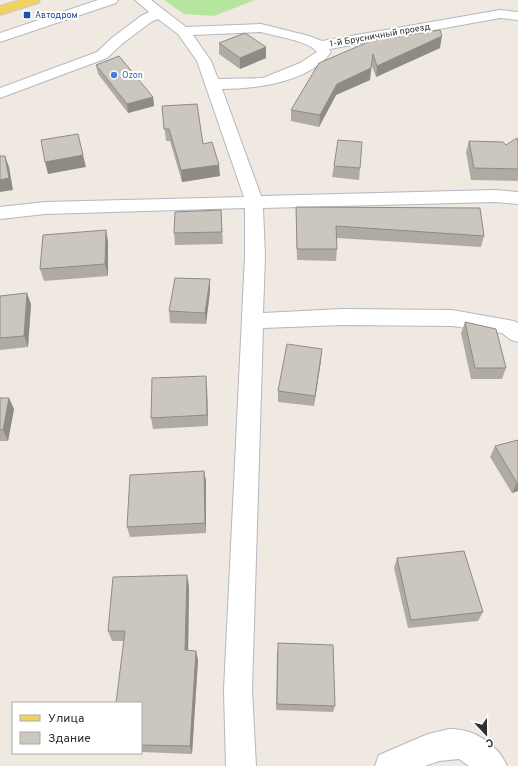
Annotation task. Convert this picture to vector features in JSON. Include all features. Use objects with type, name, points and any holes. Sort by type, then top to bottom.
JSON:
[{"type":"main road","points":[[0,11],[33,0]]},
{"type":"street","points":[[0,38],[111,0]]},
{"type":"street","points":[[142,0],[184,31],[204,61],[254,201],[255,256],[238,690],[241,766]]},
{"type":"street","points":[[0,93],[102,55],[146,19],[159,13]]},
{"type":"street","name":"1-й Брусничный проезд","points":[[212,84],[259,83],[270,80],[319,59],[324,52],[320,46],[500,14],[518,16]]},
{"type":"street","points":[[184,31],[261,28],[304,39],[320,46]]},
{"type":"street","points":[[0,213],[45,208],[254,201],[495,196],[518,198]]},
{"type":"street","points":[[252,321],[342,317],[452,318],[507,326],[518,334]]},
{"type":"street","points":[[390,766],[451,743],[467,746],[492,766]]},
{"type":"green space","points":[[164,0],[255,0],[214,16],[184,14]]},
{"type":"building","points":[[440,30],[442,36],[377,66],[373,54],[371,68],[337,84],[320,115],[291,110],[319,63],[375,39],[374,40]]},
{"type":"building","points":[[245,33],[266,47],[240,58],[219,43]]},
{"type":"building","points":[[119,56],[153,97],[127,104],[96,65]]},
{"type":"building","points":[[197,104],[203,144],[212,142],[219,165],[181,170],[169,129],[164,129],[162,106]]},
{"type":"building","points":[[78,134],[83,155],[45,162],[41,140]]},
{"type":"building","points":[[517,138],[518,169],[474,168],[469,141],[503,142],[506,145]]},
{"type":"building","points":[[338,140],[362,142],[360,168],[334,166]]},
{"type":"building","points":[[0,156],[5,156],[9,178],[0,180]]},
{"type":"building","points":[[296,207],[480,208],[484,236],[336,226],[337,249],[297,249]]},
{"type":"building","points":[[221,210],[222,232],[174,233],[175,212]]},
{"type":"building","points":[[106,230],[105,264],[40,269],[43,235]]},
{"type":"building","points":[[175,278],[210,279],[205,313],[169,311]]},
{"type":"building","points":[[27,293],[24,336],[0,338],[0,296]]},
{"type":"building","points":[[465,322],[496,329],[506,368],[475,368]]},
{"type":"building","points":[[287,344],[322,349],[315,396],[278,391]]},
{"type":"building","points":[[206,376],[207,415],[151,418],[152,378]]},
{"type":"building","points":[[0,398],[9,398],[3,430],[0,430]]},
{"type":"building","points":[[518,440],[518,483],[517,483],[495,446]]},
{"type":"building","points":[[204,471],[205,523],[127,527],[130,475]]},
{"type":"building","points":[[464,551],[483,612],[411,620],[397,558]]},
{"type":"building","points":[[187,575],[185,650],[196,651],[190,746],[142,745],[142,702],[116,702],[125,631],[108,631],[113,577]]},
{"type":"building","points":[[278,643],[333,645],[335,706],[277,704]]},
{"type":"place","name":"Автодром","points":[[27,15]]},
{"type":"place","name":"Ozon","points":[[114,75]]}]
